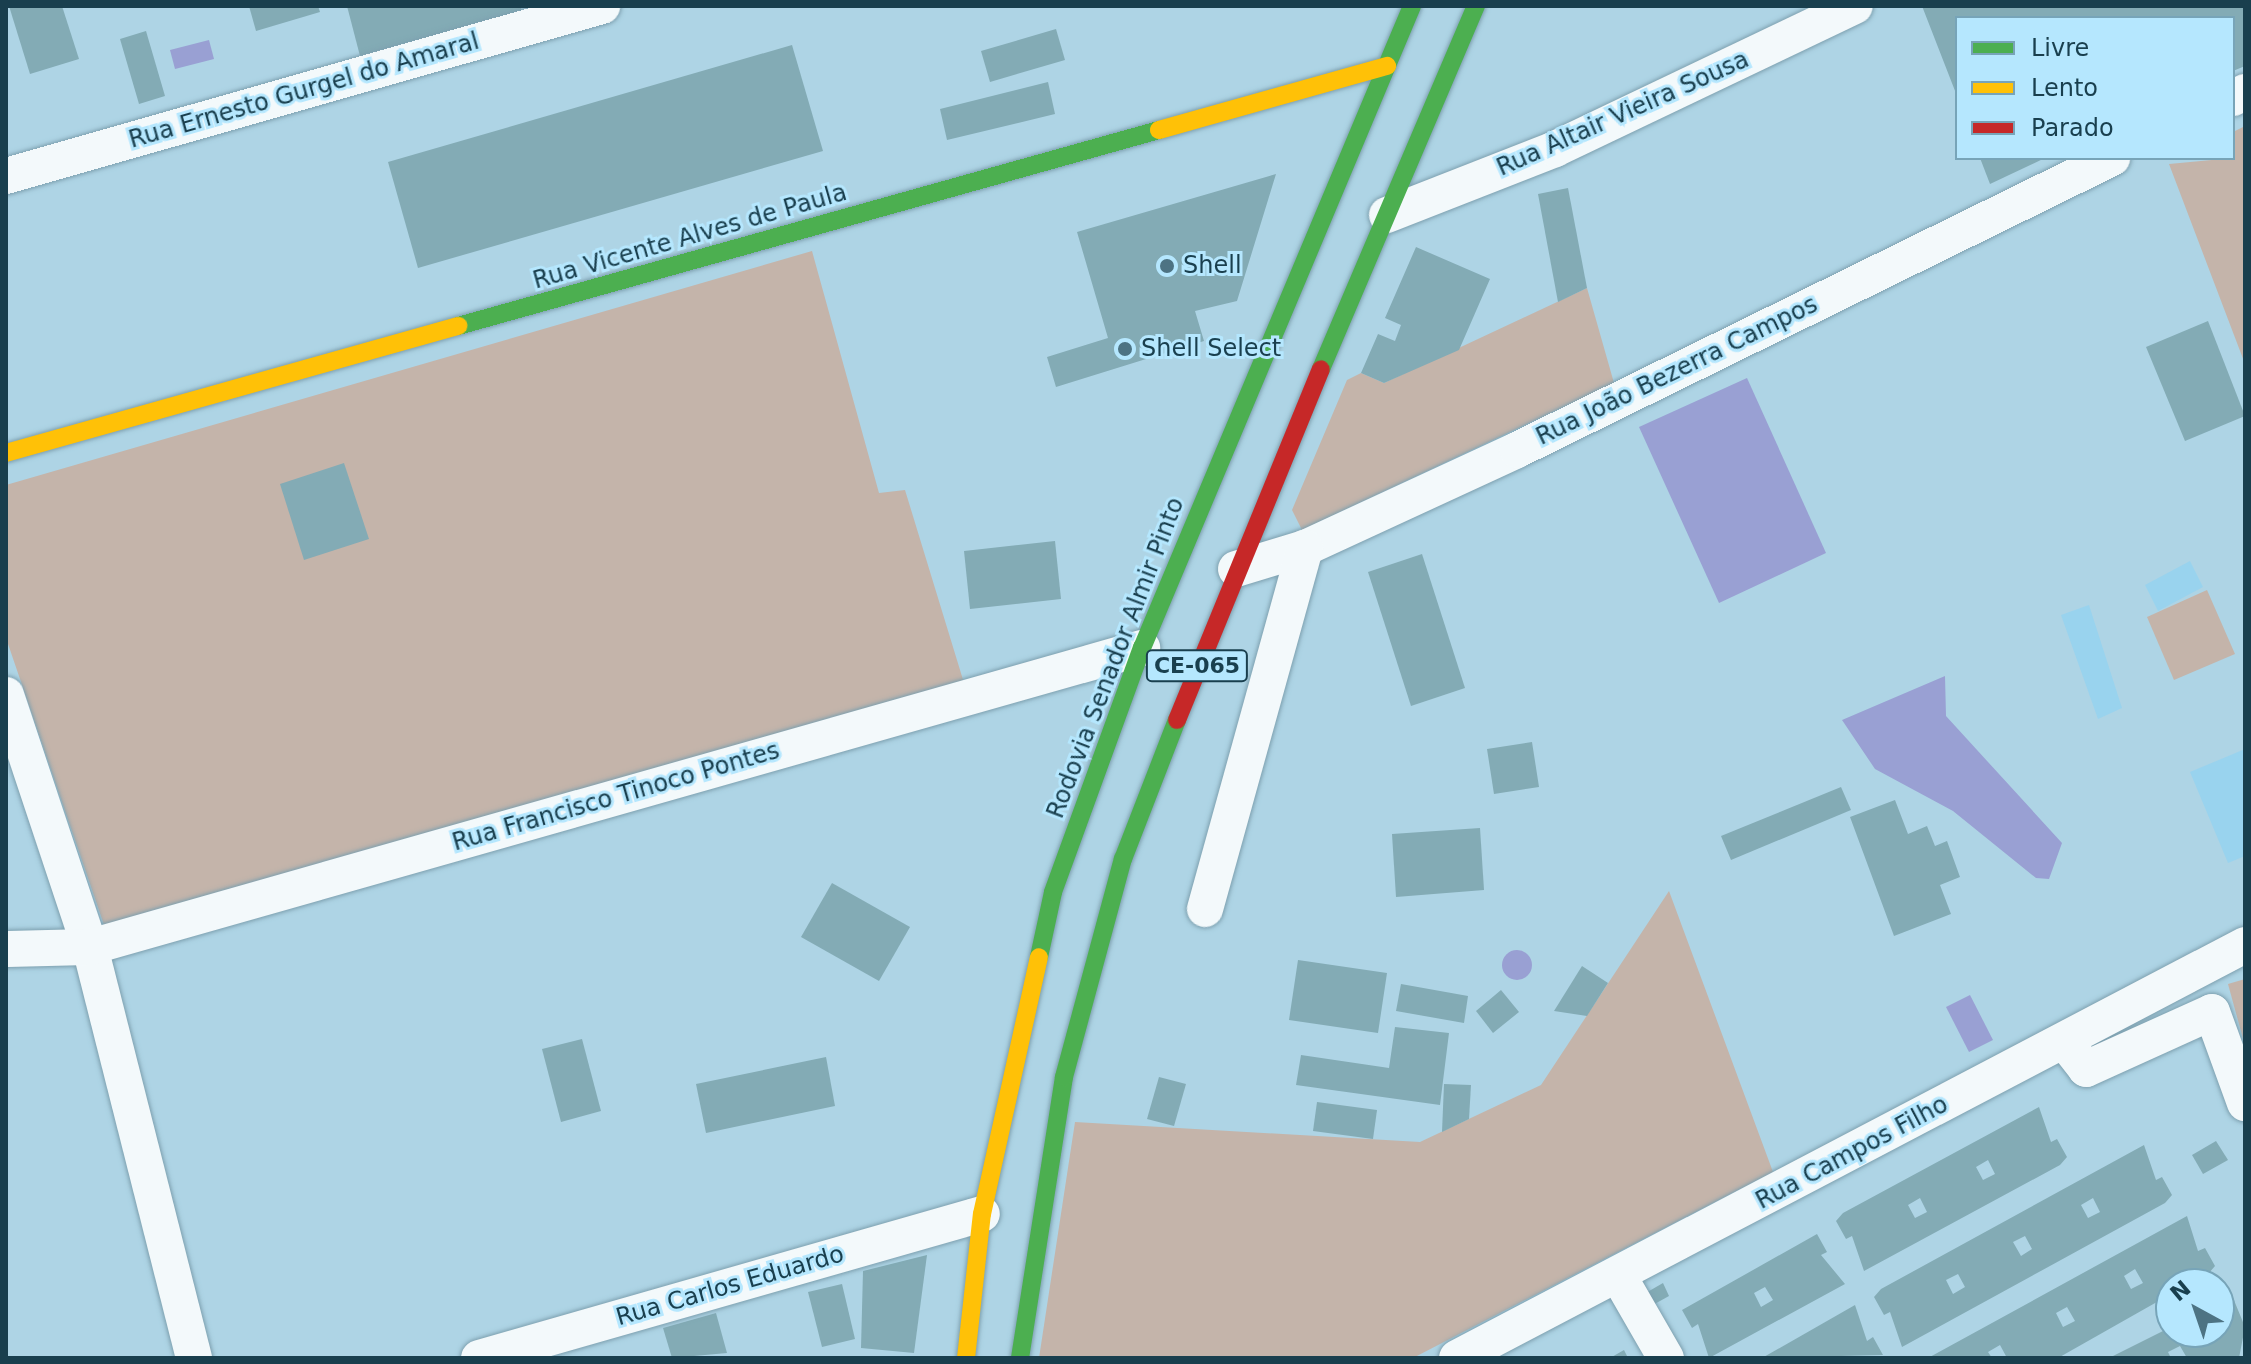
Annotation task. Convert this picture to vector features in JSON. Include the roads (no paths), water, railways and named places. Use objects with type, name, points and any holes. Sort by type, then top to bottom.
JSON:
[{"type":"main road","name":"Rodovia Senador Almir Pinto","points":[[966,1358],[982,1214],[1053,892],[1142,648],[1412,6]]},
{"type":"main road","name":"CE-065","points":[[1020,1358],[1035,1232],[1083,990],[1123,859],[1236,569],[1476,6]]},
{"type":"main road","name":"Rua Vicente Alves de Paula","points":[[6,453],[1387,66]]},
{"type":"street","name":"Rua Ernesto Gurgel do Amaral","points":[[6,176],[602,6]]},
{"type":"street","name":"Rua Altair Vieira Sousa","points":[[1387,215],[1555,149],[1855,6]]},
{"type":"street","name":"Rua João Bezerra Campos","points":[[1236,569],[1305,548],[2108,160]]},
{"type":"street","points":[[1205,909],[1305,548]]},
{"type":"street","name":"Rua Francisco Tinoco Pontes","points":[[6,949],[90,947],[1142,648]]},
{"type":"street","points":[[6,695],[90,947],[194,1358]]},
{"type":"street","name":"Rua Campos Filho","points":[[1457,1358],[2245,945]]},
{"type":"street","points":[[2065,1042],[2086,1069],[2212,1012],[2245,1103]]},
{"type":"street","name":"Rua Carlos Eduardo","points":[[479,1358],[982,1214]]},
{"type":"street","points":[[1618,1275],[1666,1358]]},
{"type":"place","name":"Shell","points":[[1167,266]]},
{"type":"place","name":"Shell Select","points":[[1125,349]]}]
